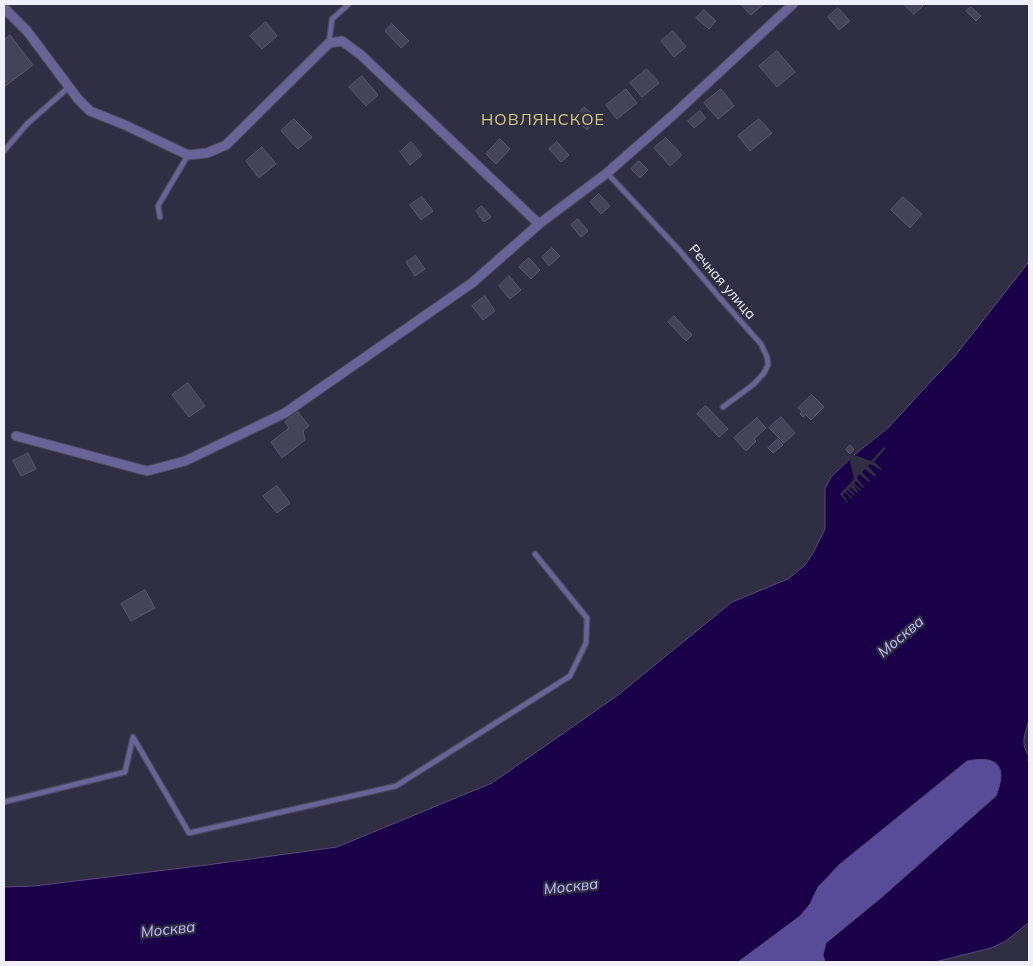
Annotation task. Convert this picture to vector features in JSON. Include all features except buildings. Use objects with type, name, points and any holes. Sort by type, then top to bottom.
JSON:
[{"type":"street","points":[[16,436],[147,471],[185,461],[285,414],[472,283],[538,224],[607,173],[793,4]]},
{"type":"street","points":[[4,8],[27,31],[69,87],[90,111],[125,125],[188,155],[207,153],[226,145],[329,43],[342,40],[362,55],[538,224]]},
{"type":"lane","points":[[329,43],[332,19],[349,4]]},
{"type":"lane","points":[[4,151],[27,124],[69,87]]},
{"type":"lane","points":[[160,217],[158,206],[188,155]]},
{"type":"lane","name":"Речная улица","points":[[607,173],[679,250],[761,344],[767,357],[768,365],[764,373],[754,384],[723,407]]},
{"type":"lane","points":[[4,802],[125,772],[133,737],[189,832],[396,786],[570,676],[586,643],[587,618],[535,554]]},
{"type":"shaded area","points":[[982,758],[995,761],[1000,770],[1001,782],[996,796],[882,897],[826,943],[823,955],[825,962],[738,962],[800,916],[810,904],[818,887],[840,864],[967,761]]},
{"type":"water","name":"Москва","points":[[1029,262],[1029,720],[1024,743],[1029,756],[1029,922],[1006,941],[991,948],[935,962],[825,962],[823,955],[826,943],[882,897],[996,796],[1001,777],[998,765],[986,760],[978,760],[967,761],[840,864],[818,887],[810,904],[800,916],[738,962],[4,962],[4,887],[34,886],[337,847],[492,783],[618,695],[732,602],[788,579],[805,565],[825,529],[825,489],[831,477],[854,455],[889,427],[955,356]]},
{"type":"pier","points":[[884,447],[886,448],[874,462],[882,469],[870,464],[868,466],[876,475],[875,477],[865,469],[862,472],[869,482],[859,474],[857,478],[864,487],[856,481],[854,483],[861,490],[853,484],[858,492],[849,488],[854,496],[848,490],[846,491],[851,499],[845,492],[843,495],[847,503],[840,494],[854,479],[849,457],[852,454],[871,461]]},
{"type":"district","name":"НОВЛЯНСКОЕ","points":[[543,120]]}]
